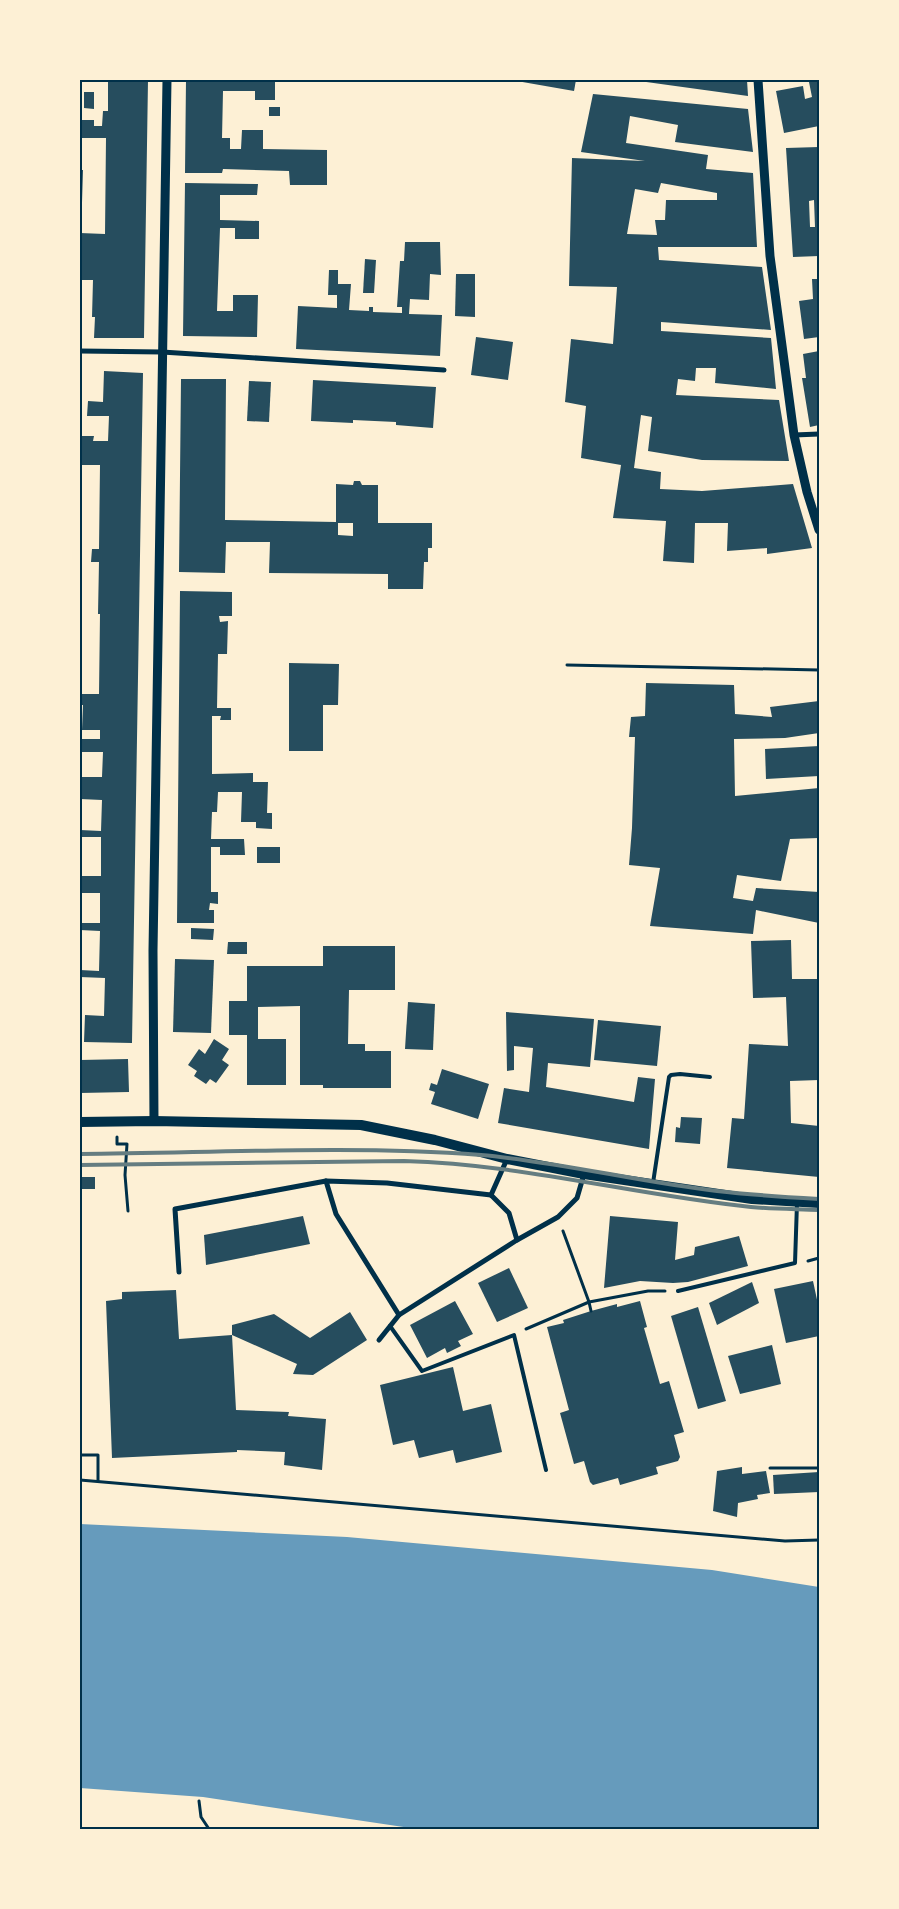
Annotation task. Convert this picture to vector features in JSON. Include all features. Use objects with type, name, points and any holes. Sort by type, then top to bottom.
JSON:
[{"type":"main road","points":[[80,1122],[154,1121],[361,1125],[435,1140],[507,1159],[584,1174],[752,1200],[819,1203]]},
{"type":"street","points":[[154,1121],[153,951],[167,80]]},
{"type":"street","points":[[758,80],[770,256],[794,435],[807,492],[819,530]]},
{"type":"street","points":[[80,351],[162,352],[444,370]]},
{"type":"street","points":[[794,435],[819,434]]},
{"type":"street","points":[[491,1195],[507,1159]]},
{"type":"street","points":[[379,1340],[398,1315],[517,1240],[558,1217],[577,1198],[584,1174]]},
{"type":"street","points":[[326,1181],[336,1214],[398,1315]]},
{"type":"street","points":[[178,1272],[175,1209],[326,1181],[387,1183],[491,1195],[509,1213],[517,1240]]},
{"type":"lane","points":[[653,1185],[669,1077],[675,1074],[710,1077]]},
{"type":"lane","points":[[678,1291],[795,1263],[797,1203]]},
{"type":"lane","points":[[390,1326],[422,1371],[514,1335],[546,1470]]},
{"type":"path","points":[[566,666],[819,670]]},
{"type":"path","points":[[116,1122],[117,1144],[127,1144],[125,1175],[128,1211]]},
{"type":"path","points":[[558,1217],[591,1311]]},
{"type":"path","points":[[514,1335],[589,1302],[648,1291],[678,1291]]},
{"type":"path","points":[[80,1455],[98,1455],[98,1481]]},
{"type":"path","points":[[770,1468],[819,1468]]},
{"type":"path","points":[[80,1480],[785,1541],[819,1540]]},
{"type":"path","points":[[199,1801],[201,1817],[209,1829]]},
{"type":"water","points":[[80,1524],[347,1537],[712,1570],[819,1587],[819,1829],[417,1829],[203,1797],[80,1788]]},
{"type":"building","points":[[108,80],[148,80],[144,338],[94,338],[95,317],[92,317],[93,280],[80,280],[80,233],[105,234],[106,138],[80,138],[80,120],[94,120],[94,126],[102,126],[103,111],[108,111]]},
{"type":"building","points":[[186,80],[223,80],[223,82],[233,82],[233,80],[275,80],[275,100],[255,100],[255,91],[223,91],[222,138],[230,138],[230,149],[241,149],[242,130],[263,130],[263,149],[327,150],[327,185],[290,185],[289,171],[223,169],[222,173],[185,173]]},
{"type":"building","points":[[511,80],[576,80],[574,91]]},
{"type":"building","points":[[747,80],[748,96],[639,81]]},
{"type":"building","points":[[819,80],[819,126],[784,133],[776,91],[803,86],[805,99],[812,97],[809,82]]},
{"type":"building","points":[[84,92],[94,92],[94,109],[84,108]]},
{"type":"building","points":[[593,94],[748,109],[753,152],[675,142],[678,125],[630,116],[626,143],[708,155],[706,169],[753,173],[757,247],[658,247],[659,260],[762,267],[771,330],[661,322],[661,331],[771,338],[776,389],[715,383],[716,368],[696,368],[695,381],[678,379],[676,395],[779,400],[789,461],[702,460],[648,451],[652,417],[641,415],[634,468],[661,472],[660,489],[702,491],[793,484],[812,548],[767,554],[767,548],[727,551],[728,523],[695,523],[694,563],[663,561],[666,521],[613,518],[621,465],[581,458],[586,406],[565,402],[571,339],[613,344],[617,287],[569,286],[572,158],[645,161],[581,152]],"holes":[[[661,183],[717,193],[717,200],[666,200],[665,220],[655,220],[657,235],[627,234],[635,189],[658,193]]]},
{"type":"building","points":[[269,107],[280,107],[280,116],[269,116]]},
{"type":"building","points":[[819,147],[819,256],[793,257],[786,148]],"holes":[[[814,200],[815,227],[810,227],[809,201]]]},
{"type":"building","points":[[80,170],[83,170],[82,202],[80,202]]},
{"type":"building","points":[[185,183],[258,184],[257,195],[220,195],[220,220],[259,221],[259,239],[235,239],[235,228],[220,228],[217,311],[233,311],[233,295],[258,295],[257,337],[183,336]]},
{"type":"building","points":[[405,242],[440,242],[441,275],[430,274],[429,300],[410,299],[409,314],[442,315],[440,356],[296,349],[298,306],[337,308],[337,295],[328,295],[329,270],[338,270],[338,284],[351,284],[349,310],[369,311],[369,307],[373,307],[373,312],[402,313],[402,307],[397,307],[400,261],[404,261]]},
{"type":"building","points":[[365,259],[376,260],[374,293],[363,293]]},
{"type":"building","points":[[456,274],[475,274],[475,317],[455,316]]},
{"type":"building","points":[[812,279],[819,279],[819,337],[804,339],[799,301],[813,299]]},
{"type":"building","points":[[476,337],[513,342],[508,380],[471,375]]},
{"type":"building","points":[[819,351],[819,425],[810,427],[802,378],[806,378],[803,354]]},
{"type":"building","points":[[104,371],[143,373],[132,1043],[84,1042],[85,1015],[104,1016],[105,978],[80,977],[80,970],[99,971],[100,931],[80,930],[80,923],[100,923],[100,893],[80,893],[80,876],[101,876],[101,837],[80,837],[80,830],[101,831],[102,800],[80,799],[80,777],[102,777],[103,752],[82,752],[82,739],[100,739],[100,730],[82,730],[83,705],[80,705],[80,694],[99,694],[99,562],[91,562],[92,549],[99,549],[100,465],[80,465],[80,436],[94,436],[93,441],[108,441],[109,416],[87,416],[88,401],[103,402]]},
{"type":"building","points":[[181,379],[226,379],[225,520],[336,522],[336,484],[353,485],[354,481],[360,481],[362,485],[378,485],[378,523],[432,523],[432,548],[428,548],[428,562],[424,562],[423,589],[388,589],[388,574],[269,573],[270,542],[226,542],[225,573],[179,572]],"holes":[[[338,523],[353,523],[353,536],[338,535]]]},
{"type":"building","points":[[313,380],[436,387],[433,428],[396,425],[396,422],[353,420],[353,423],[311,421]]},
{"type":"building","points":[[249,381],[271,382],[269,422],[247,421]]},
{"type":"building","points":[[180,591],[232,592],[232,616],[219,616],[220,622],[228,621],[227,654],[218,654],[217,708],[231,708],[231,720],[220,720],[221,716],[212,716],[212,774],[253,773],[253,782],[268,782],[267,813],[272,813],[272,829],[256,828],[256,822],[241,822],[242,792],[218,792],[217,812],[212,812],[211,839],[244,839],[245,855],[220,855],[220,847],[211,847],[211,892],[218,892],[218,904],[210,903],[209,910],[214,910],[214,923],[177,923]]},
{"type":"building","points":[[289,663],[339,664],[338,705],[323,705],[323,751],[289,751]]},
{"type":"building","points":[[646,683],[734,685],[735,714],[772,717],[770,707],[819,701],[819,733],[785,738],[734,739],[735,796],[819,788],[819,838],[790,839],[781,881],[737,875],[733,898],[753,901],[756,888],[819,892],[819,923],[756,910],[753,934],[650,926],[660,868],[629,865],[635,737],[629,737],[631,717],[645,716]]},
{"type":"building","points":[[819,746],[819,776],[766,779],[765,749]]},
{"type":"building","points":[[257,847],[280,847],[280,863],[257,863]]},
{"type":"building","points":[[191,928],[214,929],[213,940],[191,939]]},
{"type":"building","points":[[791,940],[792,979],[819,979],[819,1080],[790,1081],[791,1123],[819,1126],[819,1177],[727,1168],[732,1118],[744,1119],[749,1044],[788,1046],[786,997],[753,998],[751,941]]},
{"type":"building","points":[[228,942],[247,942],[247,954],[227,954]]},
{"type":"building","points":[[323,946],[395,946],[395,990],[349,990],[348,1044],[365,1044],[365,1051],[391,1051],[391,1088],[323,1088],[323,1085],[300,1085],[300,1006],[258,1007],[258,1039],[286,1039],[286,1085],[247,1085],[247,1035],[229,1035],[229,1001],[247,1001],[247,966],[323,966]]},
{"type":"building","points":[[175,959],[214,960],[211,1033],[173,1032]]},
{"type":"building","points":[[408,1002],[435,1004],[433,1050],[405,1049]]},
{"type":"building","points":[[506,1012],[594,1019],[590,1067],[548,1063],[546,1087],[634,1102],[638,1077],[655,1079],[649,1149],[498,1123],[504,1088],[529,1092],[533,1048],[514,1046],[514,1070],[507,1071]]},
{"type":"building","points":[[598,1020],[661,1026],[657,1066],[594,1060]]},
{"type":"building","points":[[214,1039],[229,1049],[222,1060],[229,1065],[216,1083],[210,1079],[206,1084],[194,1076],[197,1071],[188,1065],[199,1049],[205,1054]]},
{"type":"building","points":[[128,1059],[129,1092],[80,1093],[80,1060]]},
{"type":"building","points":[[442,1069],[489,1084],[478,1119],[431,1104],[435,1092],[429,1090],[431,1083],[437,1085]]},
{"type":"building","points":[[681,1117],[702,1118],[700,1144],[675,1142],[676,1127],[680,1128]]},
{"type":"building","points":[[80,1177],[95,1177],[95,1189],[80,1189]]},
{"type":"building","points":[[303,1216],[310,1244],[206,1265],[204,1235]]},
{"type":"building","points":[[610,1216],[678,1222],[675,1260],[694,1255],[695,1247],[739,1236],[748,1266],[688,1282],[640,1281],[604,1288]]},
{"type":"building","points":[[509,1268],[528,1308],[497,1322],[478,1283]]},
{"type":"building","points":[[813,1281],[819,1309],[819,1336],[786,1343],[774,1289]]},
{"type":"building","points":[[752,1282],[759,1303],[717,1325],[709,1303]]},
{"type":"building","points":[[176,1290],[179,1339],[232,1335],[236,1410],[289,1412],[288,1416],[326,1419],[322,1470],[284,1465],[285,1452],[237,1450],[237,1452],[112,1458],[106,1301],[122,1299],[122,1292]]},
{"type":"building","points":[[455,1301],[473,1334],[458,1341],[461,1346],[447,1353],[445,1348],[427,1358],[410,1325]]},
{"type":"building","points":[[640,1301],[647,1327],[644,1328],[660,1384],[669,1381],[684,1432],[674,1435],[680,1457],[678,1461],[656,1467],[658,1474],[620,1485],[618,1478],[593,1485],[590,1482],[584,1461],[574,1464],[560,1413],[569,1410],[547,1327],[564,1323],[563,1320],[591,1311],[617,1304],[617,1307]]},
{"type":"building","points":[[698,1307],[726,1401],[698,1409],[671,1316]]},
{"type":"building","points":[[350,1312],[367,1340],[313,1375],[293,1374],[297,1364],[232,1335],[232,1325],[274,1314],[310,1338]]},
{"type":"building","points":[[772,1345],[781,1384],[740,1394],[728,1356]]},
{"type":"building","points":[[453,1367],[463,1411],[491,1404],[502,1452],[456,1463],[453,1450],[419,1458],[414,1440],[393,1445],[380,1385]]},
{"type":"building","points":[[742,1467],[742,1474],[766,1471],[770,1493],[757,1495],[758,1499],[738,1503],[737,1517],[713,1511],[717,1471]]},
{"type":"building","points":[[819,1472],[819,1492],[774,1494],[773,1475]]},
{"type":"railway","points":[[80,1154],[381,1150],[481,1155],[541,1162],[687,1187],[742,1194],[819,1199]]},
{"type":"railway","points":[[80,1165],[404,1161],[448,1163],[534,1174],[707,1202],[759,1208],[819,1210]]}]
